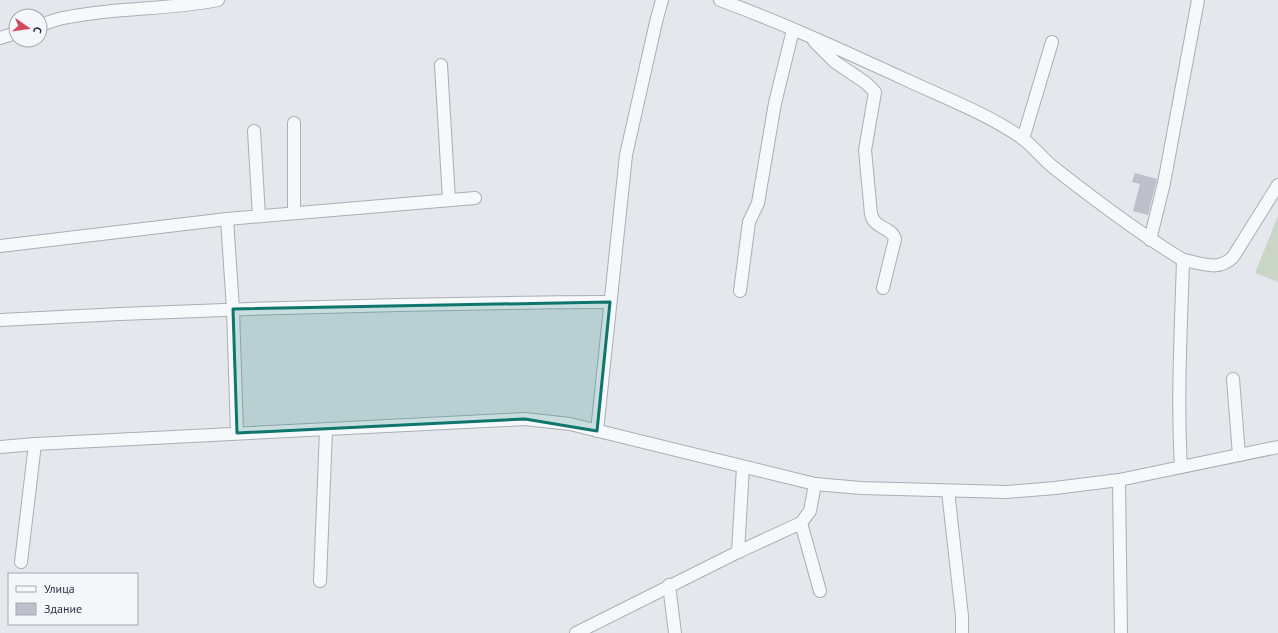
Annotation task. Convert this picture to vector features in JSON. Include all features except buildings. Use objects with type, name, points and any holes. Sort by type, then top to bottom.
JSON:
[{"type":"street","points":[[48,23],[69,17],[129,10],[191,6],[218,0]]},
{"type":"street","points":[[597,431],[605,368],[610,302],[626,154],[662,0]]},
{"type":"street","points":[[720,0],[807,35],[946,98],[1002,126],[1023,139],[1058,170],[1150,240],[1183,260],[1218,266],[1227,263],[1233,257],[1278,185]]},
{"type":"street","points":[[1150,240],[1165,175],[1198,0]]},
{"type":"street","points":[[740,291],[748,222],[758,203],[775,103],[793,30]]},
{"type":"street","points":[[807,35],[835,62],[866,83],[875,92],[865,150],[871,214],[874,223],[890,232],[895,239],[883,288]]},
{"type":"street","points":[[1023,139],[1052,42]]},
{"type":"street","points":[[441,65],[448,200]]},
{"type":"street","points":[[294,123],[294,213]]},
{"type":"street","points":[[254,131],[259,216]]},
{"type":"street","points":[[0,246],[227,219],[475,198]]},
{"type":"street","points":[[227,219],[233,309],[237,434]]},
{"type":"street","points":[[1181,467],[1179,398],[1183,260]]},
{"type":"street","points":[[0,320],[233,309],[449,303],[610,302]]},
{"type":"street","points":[[1233,379],[1239,456]]},
{"type":"street","points":[[0,447],[525,419],[570,424],[815,484],[948,491],[1007,492],[1119,480],[1278,447]]},
{"type":"street","points":[[320,581],[326,430]]},
{"type":"street","points":[[21,562],[35,444]]},
{"type":"street","points":[[738,552],[743,467]]},
{"type":"street","points":[[1119,480],[1121,633]]},
{"type":"street","points":[[576,633],[669,585],[800,523],[810,511],[815,484]]},
{"type":"street","points":[[948,491],[962,616],[962,633]]},
{"type":"street","points":[[800,523],[820,591]]},
{"type":"street","points":[[669,585],[675,633]]},
{"type":"highlighted area","points":[[610,302],[597,431],[525,419],[237,433],[233,309]]},
{"type":"green space","points":[[1278,216],[1278,282],[1255,273]]}]
